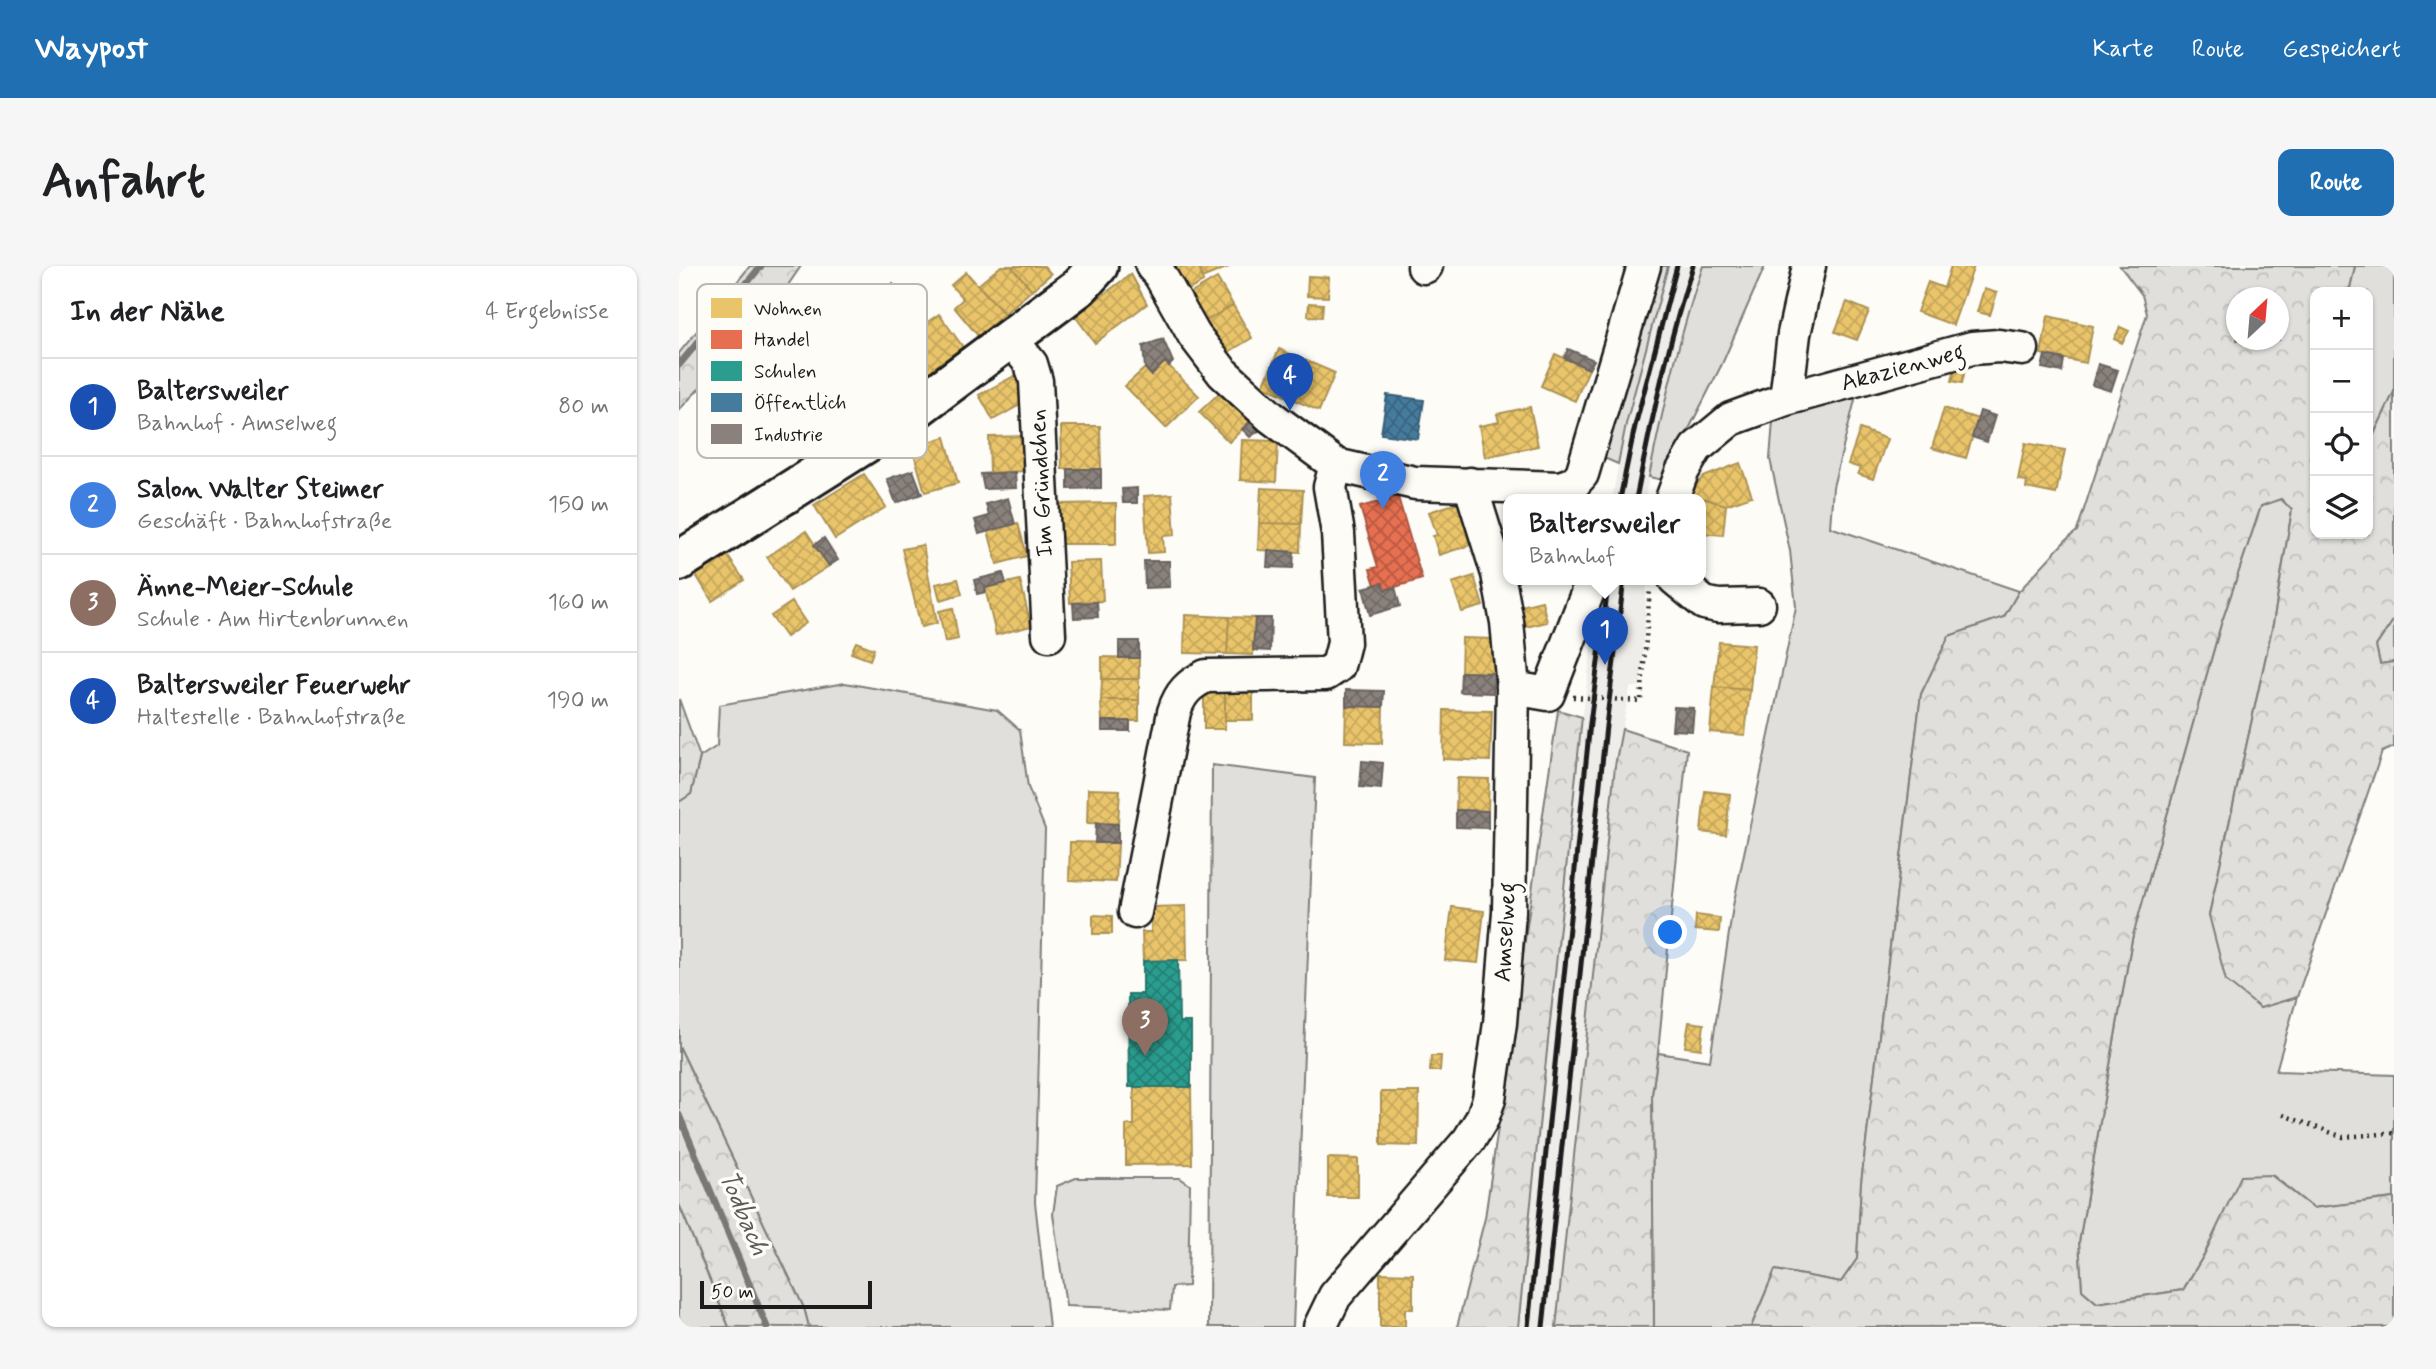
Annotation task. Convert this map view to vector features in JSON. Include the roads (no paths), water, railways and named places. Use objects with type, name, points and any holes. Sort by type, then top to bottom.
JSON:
[{"type":"main road","points":[[927,399],[1079,287],[1098,266]]},
{"type":"main road","points":[[679,561],[845,458]]},
{"type":"street","points":[[1152,266],[1160,275],[1194,335],[1223,373],[1271,417],[1336,465],[1415,483],[1580,491],[1582,474],[1644,266]]},
{"type":"street","points":[[1786,400],[1794,334],[1809,266]]},
{"type":"street","name":"Im Gründchen","points":[[1011,339],[1031,364],[1037,381],[1049,635]]},
{"type":"street","name":"Akazienweg","points":[[1674,494],[1682,471],[1696,448],[1731,419],[1786,400],[1972,348],[1999,346],[2022,349]]},
{"type":"street","points":[[1135,912],[1174,712],[1178,699],[1190,684],[1206,676],[1326,674],[1338,666],[1345,643],[1338,533],[1330,486],[1336,465]]},
{"type":"street","name":"Amselweg","points":[[1320,1327],[1335,1296],[1469,1140],[1482,1119],[1489,1099],[1500,1023],[1509,912],[1513,688],[1507,622],[1498,573],[1470,484]]},
{"type":"street","points":[[1513,688],[1548,694],[1588,585]]},
{"type":"street","points":[[1682,585],[1704,603],[1718,606],[1759,604]]},
{"type":"waterway","name":"Todbach","points":[[746,284],[761,266]]},
{"type":"waterway","name":"Todbach","points":[[679,365],[697,343]]},
{"type":"waterway","name":"Todbach","points":[[679,1115],[767,1327]]},
{"type":"railway","points":[[1621,494],[1635,426],[1677,266]]},
{"type":"railway","points":[[1637,494],[1661,382],[1693,266]]},
{"type":"railway","points":[[1528,1327],[1590,723],[1608,585]]},
{"type":"railway","points":[[1543,1327],[1623,585]]},
{"type":"place","name":"Baltersweiler Feuerwehr","points":[[1290,411]]},
{"type":"place","name":"Salon Walter Steimer","points":[[1383,509]]},
{"type":"place","name":"Baltersweiler","points":[[1605,665]]},
{"type":"place","name":"Änne-Meier-Schule","points":[[1145,1056]]}]
